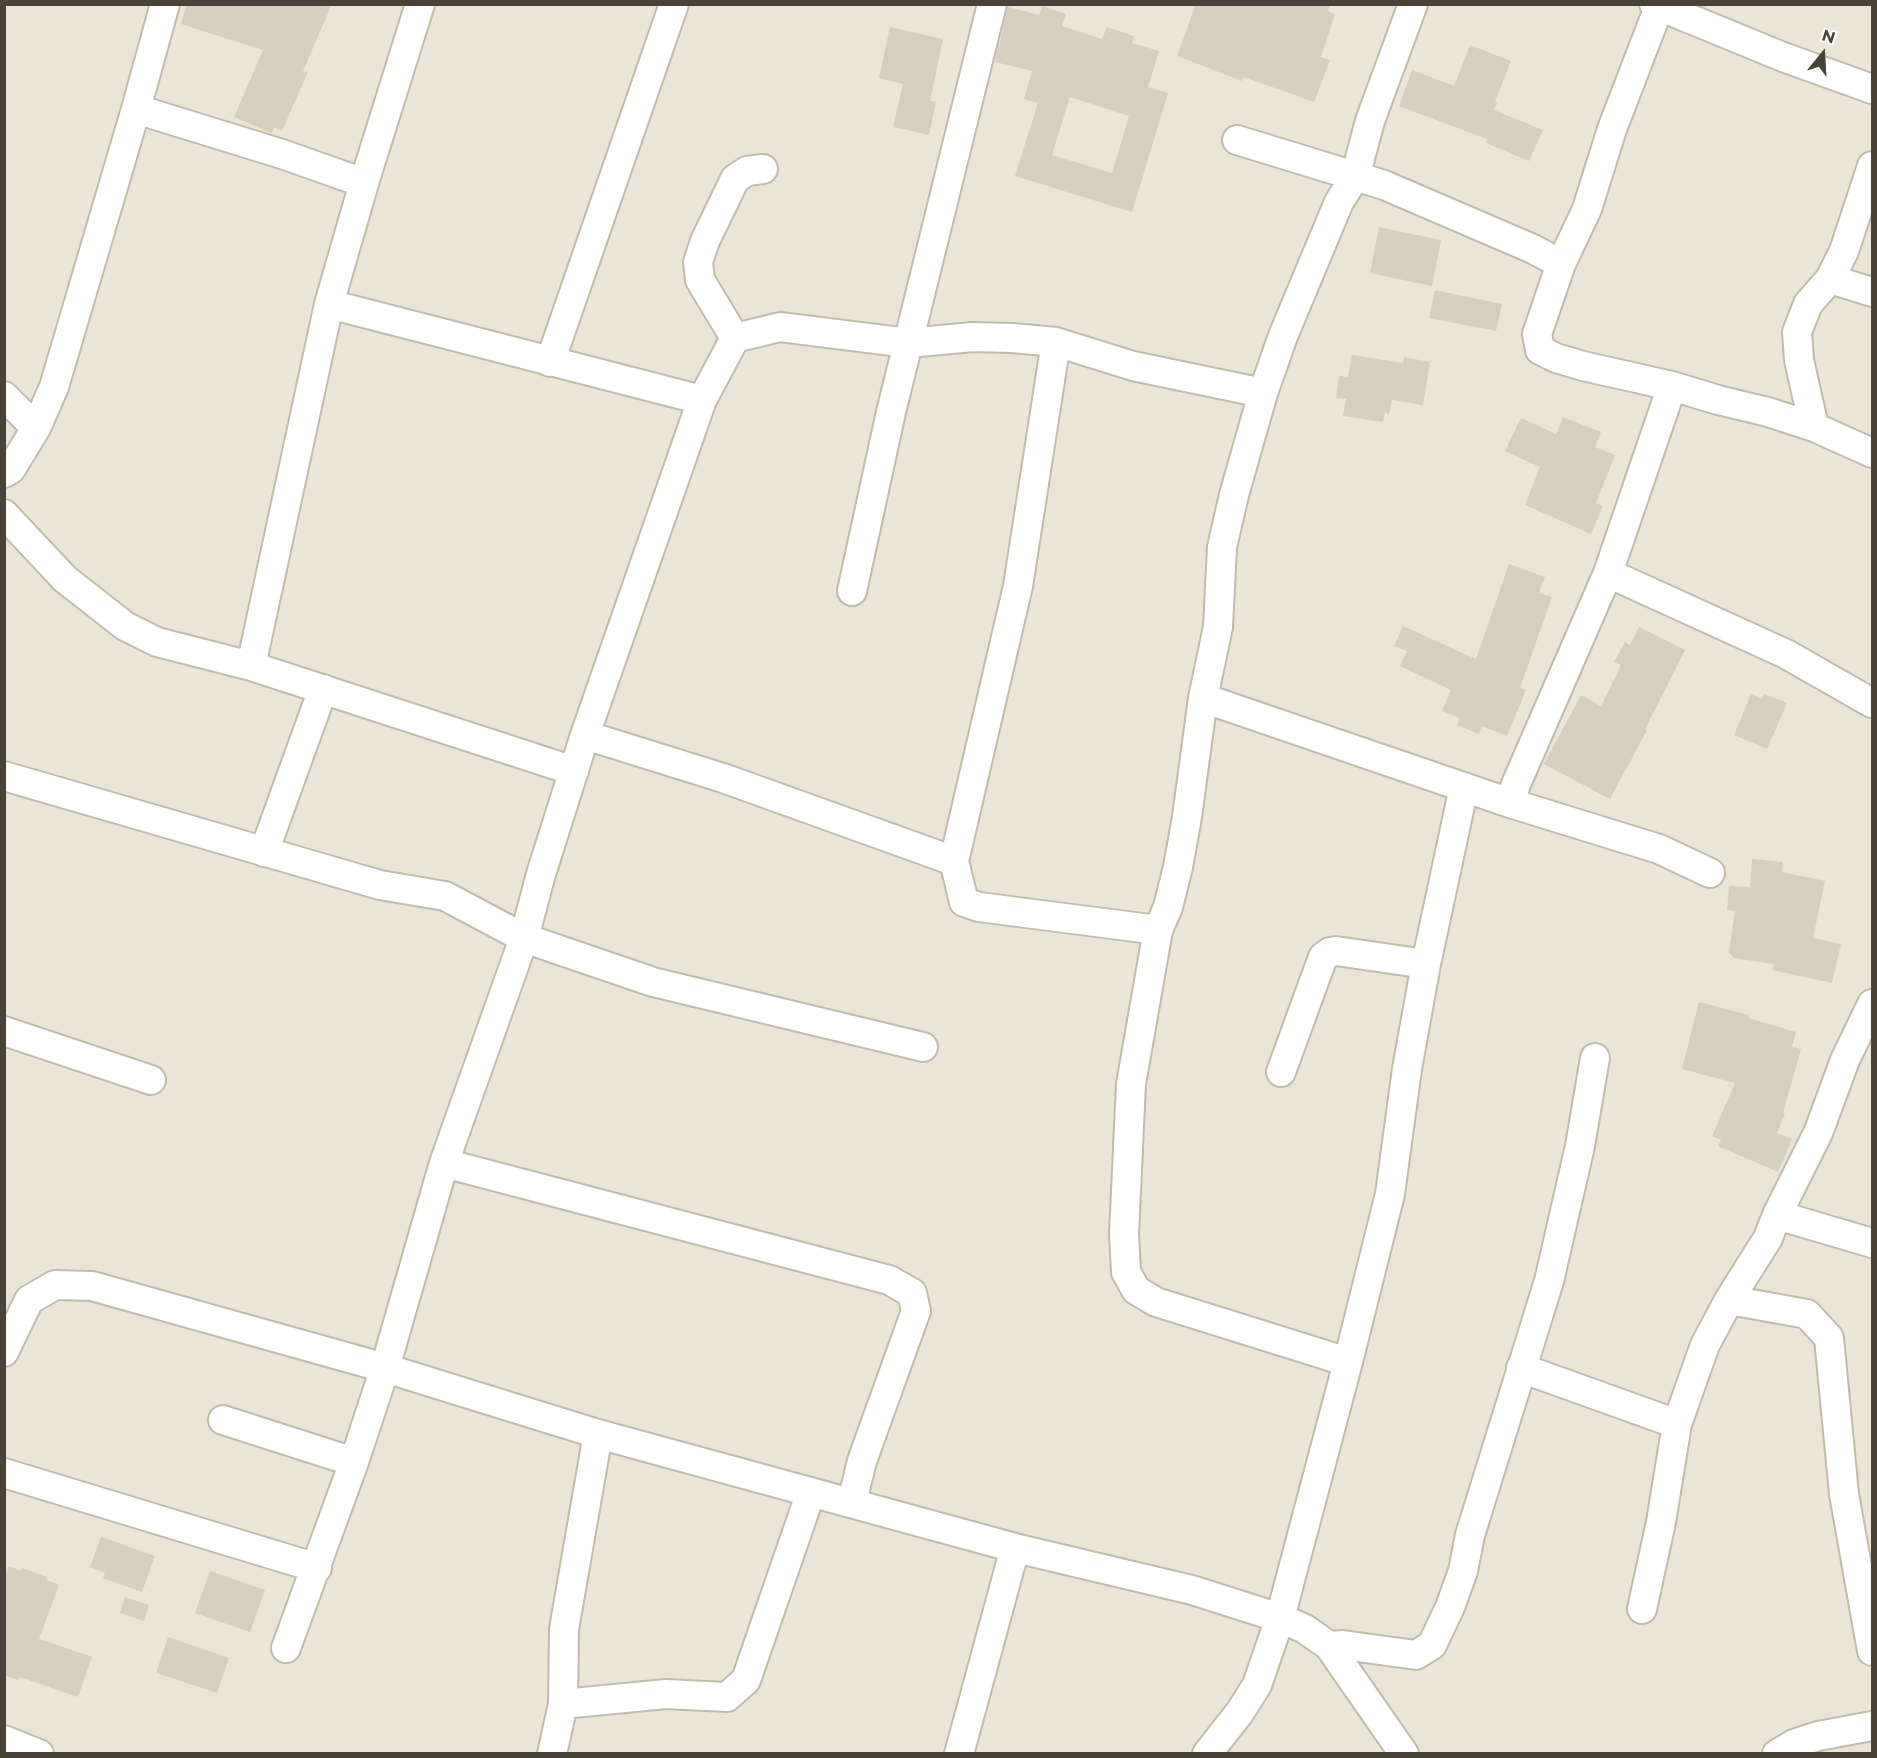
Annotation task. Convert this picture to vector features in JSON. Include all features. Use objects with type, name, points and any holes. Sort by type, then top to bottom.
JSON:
[{"type":"street","points":[[4,474],[11,469],[36,428],[54,387],[165,4]]},
{"type":"street","points":[[251,666],[329,304],[420,4]]},
{"type":"street","points":[[550,362],[674,4]]},
{"type":"street","points":[[852,591],[908,343],[992,4]]},
{"type":"street","points":[[1348,1362],[1156,1302],[1136,1290],[1126,1272],[1124,1234],[1131,1084],[1158,930],[1168,907],[1187,817],[1203,698],[1218,627],[1222,547],[1234,495],[1263,393],[1283,336],[1339,202],[1355,177],[1370,121],[1413,4]]},
{"type":"street","points":[[1872,89],[1783,57],[1657,6],[1612,129],[1587,209],[1561,264],[1537,334],[1540,350],[1556,358],[1768,412],[1814,427],[1872,453]]},
{"type":"street","points":[[136,110],[282,154],[364,183]]},
{"type":"street","points":[[1237,140],[1384,185],[1533,249],[1561,264]]},
{"type":"street","points":[[1814,427],[1799,360],[1797,332],[1808,304],[1830,279],[1844,251],[1872,166]]},
{"type":"street","points":[[735,338],[700,280],[698,262],[705,241],[735,179],[747,171],[763,170]]},
{"type":"street","points":[[1830,279],[1872,292]]},
{"type":"street","points":[[329,304],[702,400]]},
{"type":"street","points":[[286,1648],[354,1462],[385,1368],[444,1163],[524,938],[541,874],[585,735],[702,400],[735,338],[780,327],[908,343],[973,337],[1056,342],[1133,366],[1263,393]]},
{"type":"street","points":[[1056,342],[1018,586],[954,861],[964,903],[979,907],[1158,930]]},
{"type":"street","points":[[1510,802],[1608,573],[1672,386]]},
{"type":"street","points":[[4,396],[36,428]]},
{"type":"street","points":[[4,514],[65,579],[125,626],[157,642],[251,666],[574,771]]},
{"type":"street","points":[[1608,573],[1786,654],[1872,703]]},
{"type":"street","points":[[264,852],[323,690]]},
{"type":"street","points":[[1203,698],[1464,787],[1659,849],[1710,873]]},
{"type":"street","points":[[585,735],[723,778],[954,861]]},
{"type":"street","points":[[4,776],[380,885],[445,896],[524,938],[653,982],[923,1047]]},
{"type":"street","points":[[1207,1754],[1240,1712],[1257,1685],[1280,1618],[1390,1194],[1407,1069],[1426,964],[1464,787]]},
{"type":"street","points":[[1281,1072],[1323,957],[1336,951],[1426,964]]},
{"type":"street","points":[[1642,1609],[1661,1522],[1677,1424],[1705,1345],[1729,1300],[1768,1239],[1777,1215],[1818,1132],[1845,1060],[1872,1004]]},
{"type":"street","points":[[4,1032],[150,1080]]},
{"type":"street","points":[[1329,1646],[1343,1645],[1416,1655],[1432,1645],[1450,1607],[1463,1571],[1470,1535],[1549,1281],[1580,1146],[1595,1058]]},
{"type":"street","points":[[444,1163],[888,1280],[912,1293],[916,1311],[862,1461],[852,1502]]},
{"type":"street","points":[[1777,1215],[1872,1243]]},
{"type":"street","points":[[4,1352],[29,1300],[55,1285],[93,1286],[385,1368],[598,1434],[1015,1548],[1192,1590],[1280,1618],[1305,1629],[1329,1646],[1404,1754]]},
{"type":"street","points":[[1729,1300],[1807,1314],[1829,1338],[1844,1494],[1872,1651]]},
{"type":"street","points":[[1521,1368],[1677,1424]]},
{"type":"street","points":[[223,1420],[354,1462]]},
{"type":"street","points":[[552,1754],[563,1704],[564,1629],[598,1434]]},
{"type":"street","points":[[4,1473],[316,1568]]},
{"type":"street","points":[[563,1704],[666,1694],[727,1697],[746,1680],[811,1492]]},
{"type":"street","points":[[960,1754],[1015,1548]]},
{"type":"street","points":[[1777,1754],[1794,1744],[1818,1736],[1872,1726]]},
{"type":"street","points":[[4,1740],[39,1754]]},
{"type":"shaded area","points":[[5,5],[1872,5],[1872,1753],[5,1753]]},
{"type":"building","points":[[187,4],[332,4],[303,71],[308,72],[282,131],[274,127],[272,133],[234,117],[263,50],[181,24]]},
{"type":"building","points":[[1196,4],[1330,4],[1328,11],[1335,14],[1321,57],[1330,60],[1314,102],[1244,77],[1242,81],[1177,56]]},
{"type":"building","points":[[1042,6],[1066,14],[1062,26],[1102,39],[1107,27],[1134,36],[1132,43],[1159,51],[1148,87],[1168,93],[1132,212],[1015,176],[1038,103],[1024,99],[1032,71],[995,62],[1008,7],[1039,15]],"holes":[[[1070,97],[1129,116],[1112,173],[1052,155]]]},
{"type":"building","points":[[890,27],[943,39],[930,101],[936,102],[929,135],[893,127],[903,84],[879,78]]},
{"type":"building","points":[[1470,45],[1511,61],[1494,110],[1543,130],[1529,161],[1486,143],[1487,139],[1399,106],[1412,70],[1454,86]]},
{"type":"building","points":[[1379,227],[1441,240],[1432,286],[1370,273]]},
{"type":"building","points":[[1435,290],[1502,304],[1496,331],[1429,318]]},
{"type":"building","points":[[1352,355],[1403,363],[1404,357],[1430,362],[1423,405],[1392,400],[1389,415],[1385,412],[1383,422],[1343,416],[1346,399],[1336,398],[1339,376],[1348,377]]},
{"type":"building","points":[[1563,417],[1601,432],[1595,447],[1615,455],[1596,503],[1603,506],[1591,534],[1525,505],[1540,467],[1505,451],[1521,418],[1556,434]]},
{"type":"building","points":[[1509,564],[1545,577],[1539,593],[1552,597],[1520,688],[1526,690],[1507,736],[1482,726],[1479,734],[1457,725],[1460,718],[1442,711],[1451,690],[1400,666],[1407,651],[1394,646],[1403,626],[1476,659]]},
{"type":"building","points":[[1639,627],[1685,650],[1645,729],[1647,730],[1610,799],[1544,764],[1581,695],[1601,706],[1621,665],[1614,662],[1625,642],[1630,645]]},
{"type":"building","points":[[1751,694],[1762,699],[1764,694],[1787,703],[1767,749],[1734,735]]},
{"type":"building","points":[[1752,859],[1783,862],[1782,872],[1825,881],[1813,938],[1841,944],[1832,983],[1772,970],[1774,964],[1734,958],[1729,952],[1735,911],[1727,910],[1729,886],[1750,887]]},
{"type":"building","points":[[1699,1002],[1749,1015],[1748,1018],[1796,1032],[1792,1047],[1801,1049],[1783,1113],[1785,1114],[1777,1133],[1792,1139],[1778,1172],[1718,1146],[1721,1140],[1712,1136],[1735,1083],[1682,1069]]},
{"type":"building","points":[[101,1537],[155,1556],[142,1592],[103,1578],[105,1573],[90,1567]]},
{"type":"building","points":[[9,1566],[47,1577],[46,1580],[59,1585],[39,1639],[92,1657],[78,1697],[20,1677],[18,1680],[4,1675],[4,1579]]},
{"type":"building","points":[[210,1571],[265,1590],[250,1632],[195,1613]]},
{"type":"building","points":[[125,1597],[149,1605],[144,1621],[120,1613]]},
{"type":"building","points":[[168,1637],[229,1658],[217,1693],[156,1673]]}]
